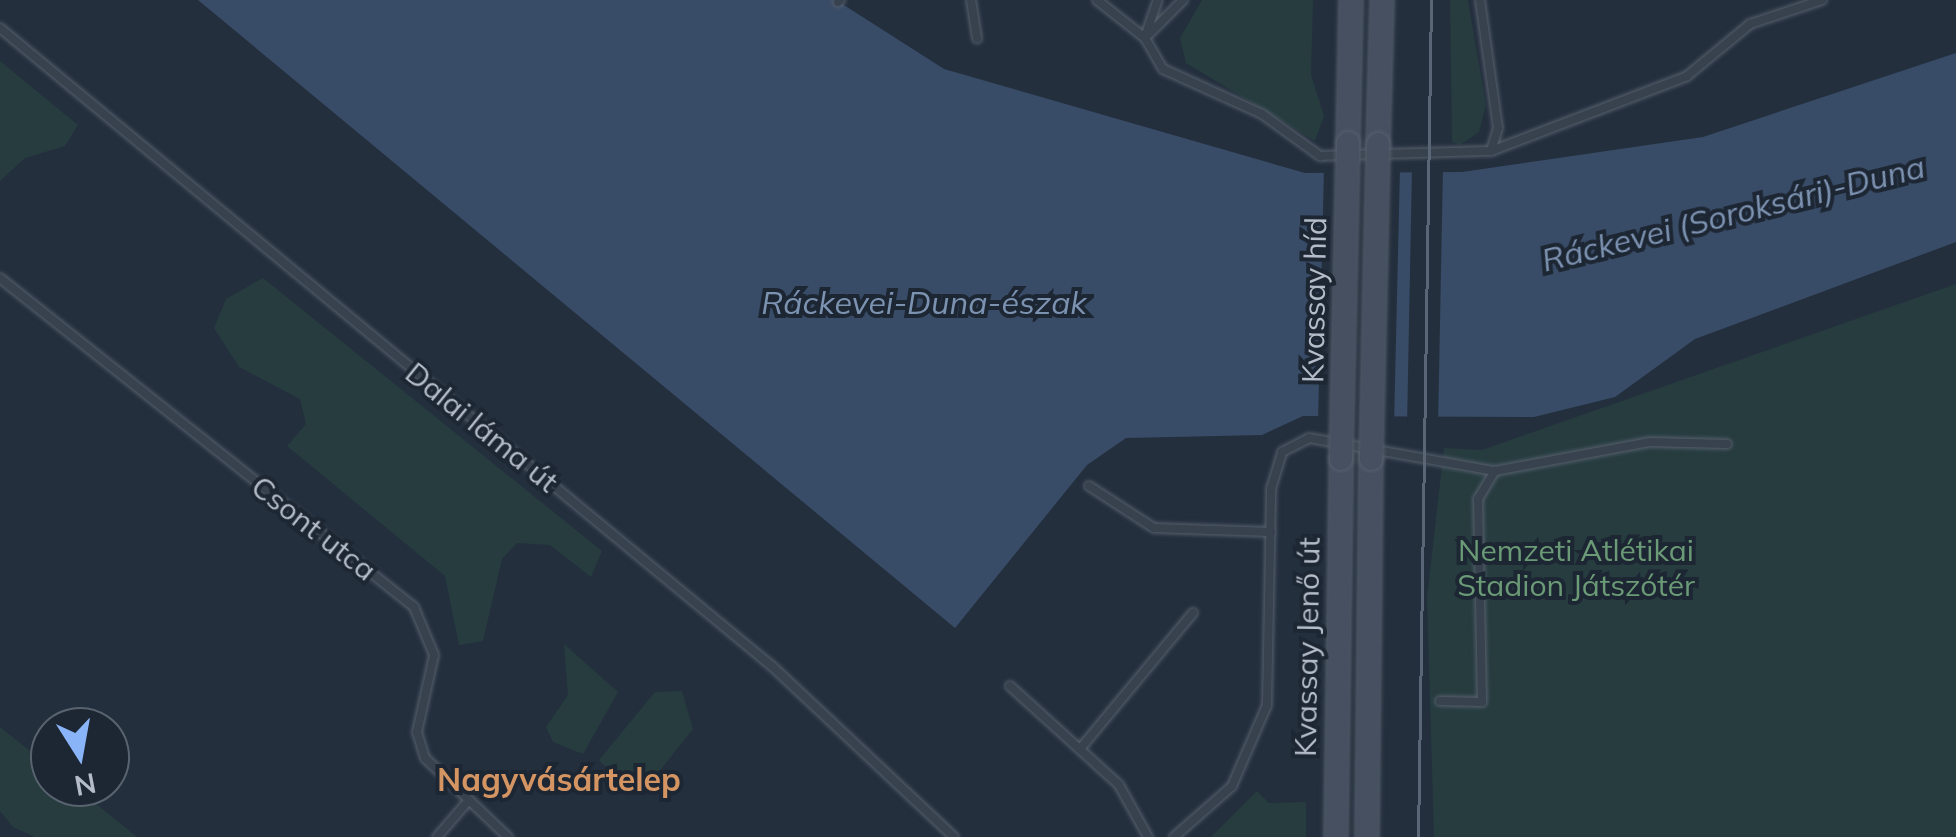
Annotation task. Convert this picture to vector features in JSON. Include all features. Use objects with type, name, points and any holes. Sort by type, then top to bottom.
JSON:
[{"type":"main road","name":"Kvassay híd","points":[[1340,459],[1351,0]]},
{"type":"main road","name":"Kvassay híd","points":[[1371,459],[1382,0]]},
{"type":"main road","name":"Kvassay Jenő út","points":[[1336,837],[1340,459]]},
{"type":"main road","name":"Kvassay Jenő út","points":[[1367,837],[1371,459]]},
{"type":"lane","points":[[970,0],[977,38]]},
{"type":"lane","points":[[1097,0],[1145,38],[1176,78],[1262,114],[1306,153],[1490,151],[1687,76],[1750,24],[1822,0]]},
{"type":"lane","points":[[1145,38],[1158,0]]},
{"type":"lane","points":[[1145,38],[1183,0]]},
{"type":"lane","points":[[1480,0],[1498,128],[1490,151]]},
{"type":"lane","name":"Dalai láma út","points":[[0,28],[773,667],[954,837]]},
{"type":"lane","name":"Csont utca","points":[[0,278],[414,606],[434,655],[417,732],[425,758],[508,837]]},
{"type":"lane","points":[[1174,837],[1232,786],[1267,705],[1274,470],[1300,440],[1444,455],[1495,470],[1650,442],[1727,444]]},
{"type":"lane","points":[[1440,702],[1482,702],[1478,499],[1495,470]]},
{"type":"lane","points":[[1089,486],[1154,528],[1271,532]]},
{"type":"lane","points":[[1080,749],[1192,613]]},
{"type":"lane","points":[[1010,686],[1118,785],[1148,837]]},
{"type":"lane","points":[[438,837],[468,800]]},
{"type":"green space","points":[[1202,0],[1313,0],[1311,75],[1324,116],[1315,141],[1186,63],[1180,38]]},
{"type":"green space","points":[[1450,0],[1468,0],[1486,105],[1479,132],[1460,145],[1452,142]]},
{"type":"green space","points":[[0,61],[78,125],[65,146],[25,158],[0,181]]},
{"type":"green space","points":[[263,278],[602,551],[591,577],[550,545],[517,543],[502,559],[483,641],[459,645],[445,576],[287,446],[306,424],[300,399],[239,367],[214,328],[226,299]]},
{"type":"green space","name":"Nemzeti Atlétikai Stadion Játszótér","points":[[1956,284],[1956,837],[1434,837],[1427,598],[1444,448],[1482,450]]},
{"type":"green space","points":[[564,644],[618,692],[583,754],[553,742],[546,727],[568,695]]},
{"type":"green space","points":[[682,691],[693,729],[642,793],[619,783],[599,760],[655,692]]},
{"type":"green space","points":[[0,727],[30,751],[30,807],[100,807],[137,837],[35,837],[13,827],[0,811]]},
{"type":"green space","points":[[1257,791],[1269,803],[1306,802],[1306,837],[1211,837]]},
{"type":"water","name":"Ráckevei-Duna-észak","points":[[198,0],[836,0],[944,69],[1305,173],[1462,172],[1703,137],[1956,53],[1956,242],[1695,339],[1615,397],[1534,417],[1303,416],[1262,435],[1126,438],[1087,465],[955,628]]},
{"type":"pier","points":[[1400,167],[1394,426],[1318,422],[1324,168]]},
{"type":"pier","points":[[1412,167],[1443,167],[1438,428],[1407,427]]},
{"type":"tram line","points":[[1418,837],[1431,0]]},
{"type":"district","name":"Nagyvásártelep","points":[[559,779]]},
{"type":"water label","name":"Ráckevei (Soroksári)-Duna","points":[[1733,213]]}]
